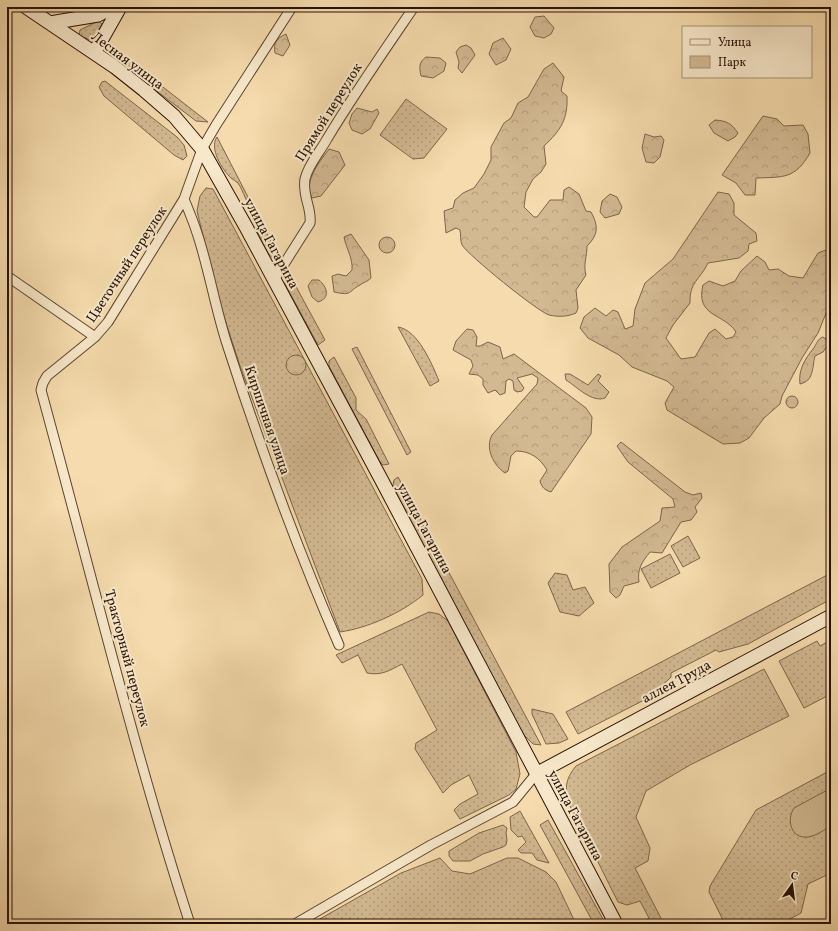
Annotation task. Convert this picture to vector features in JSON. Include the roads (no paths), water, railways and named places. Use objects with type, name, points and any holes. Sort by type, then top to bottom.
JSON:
[{"type":"street","name":"Лесная улица","points":[[26,7],[133,81],[174,116],[202,149]]},
{"type":"street","points":[[50,23],[98,15],[113,7]]},
{"type":"street","points":[[94,53],[120,7]]},
{"type":"street","name":"Цветочный переулок","points":[[43,398],[41,390],[47,376],[95,337],[108,322],[184,199],[202,149],[235,93],[292,7]]},
{"type":"street","name":"Прямой переулок","points":[[274,280],[310,224],[311,213],[307,205],[304,192],[307,173],[349,102],[414,7]]},
{"type":"street","name":"улица Гагарина","points":[[202,149],[246,227],[381,479],[616,924]]},
{"type":"street","name":"Кирпичная улица","points":[[184,199],[198,235],[223,332],[252,418],[284,510],[339,645]]},
{"type":"street","points":[[7,276],[95,337]]},
{"type":"street","name":"Тракторный переулок","points":[[43,398],[138,752],[190,924]]},
{"type":"street","name":"аллея Труда","points":[[536,774],[831,616]]},
{"type":"street","points":[[296,924],[431,845],[513,802],[536,774]]}]
